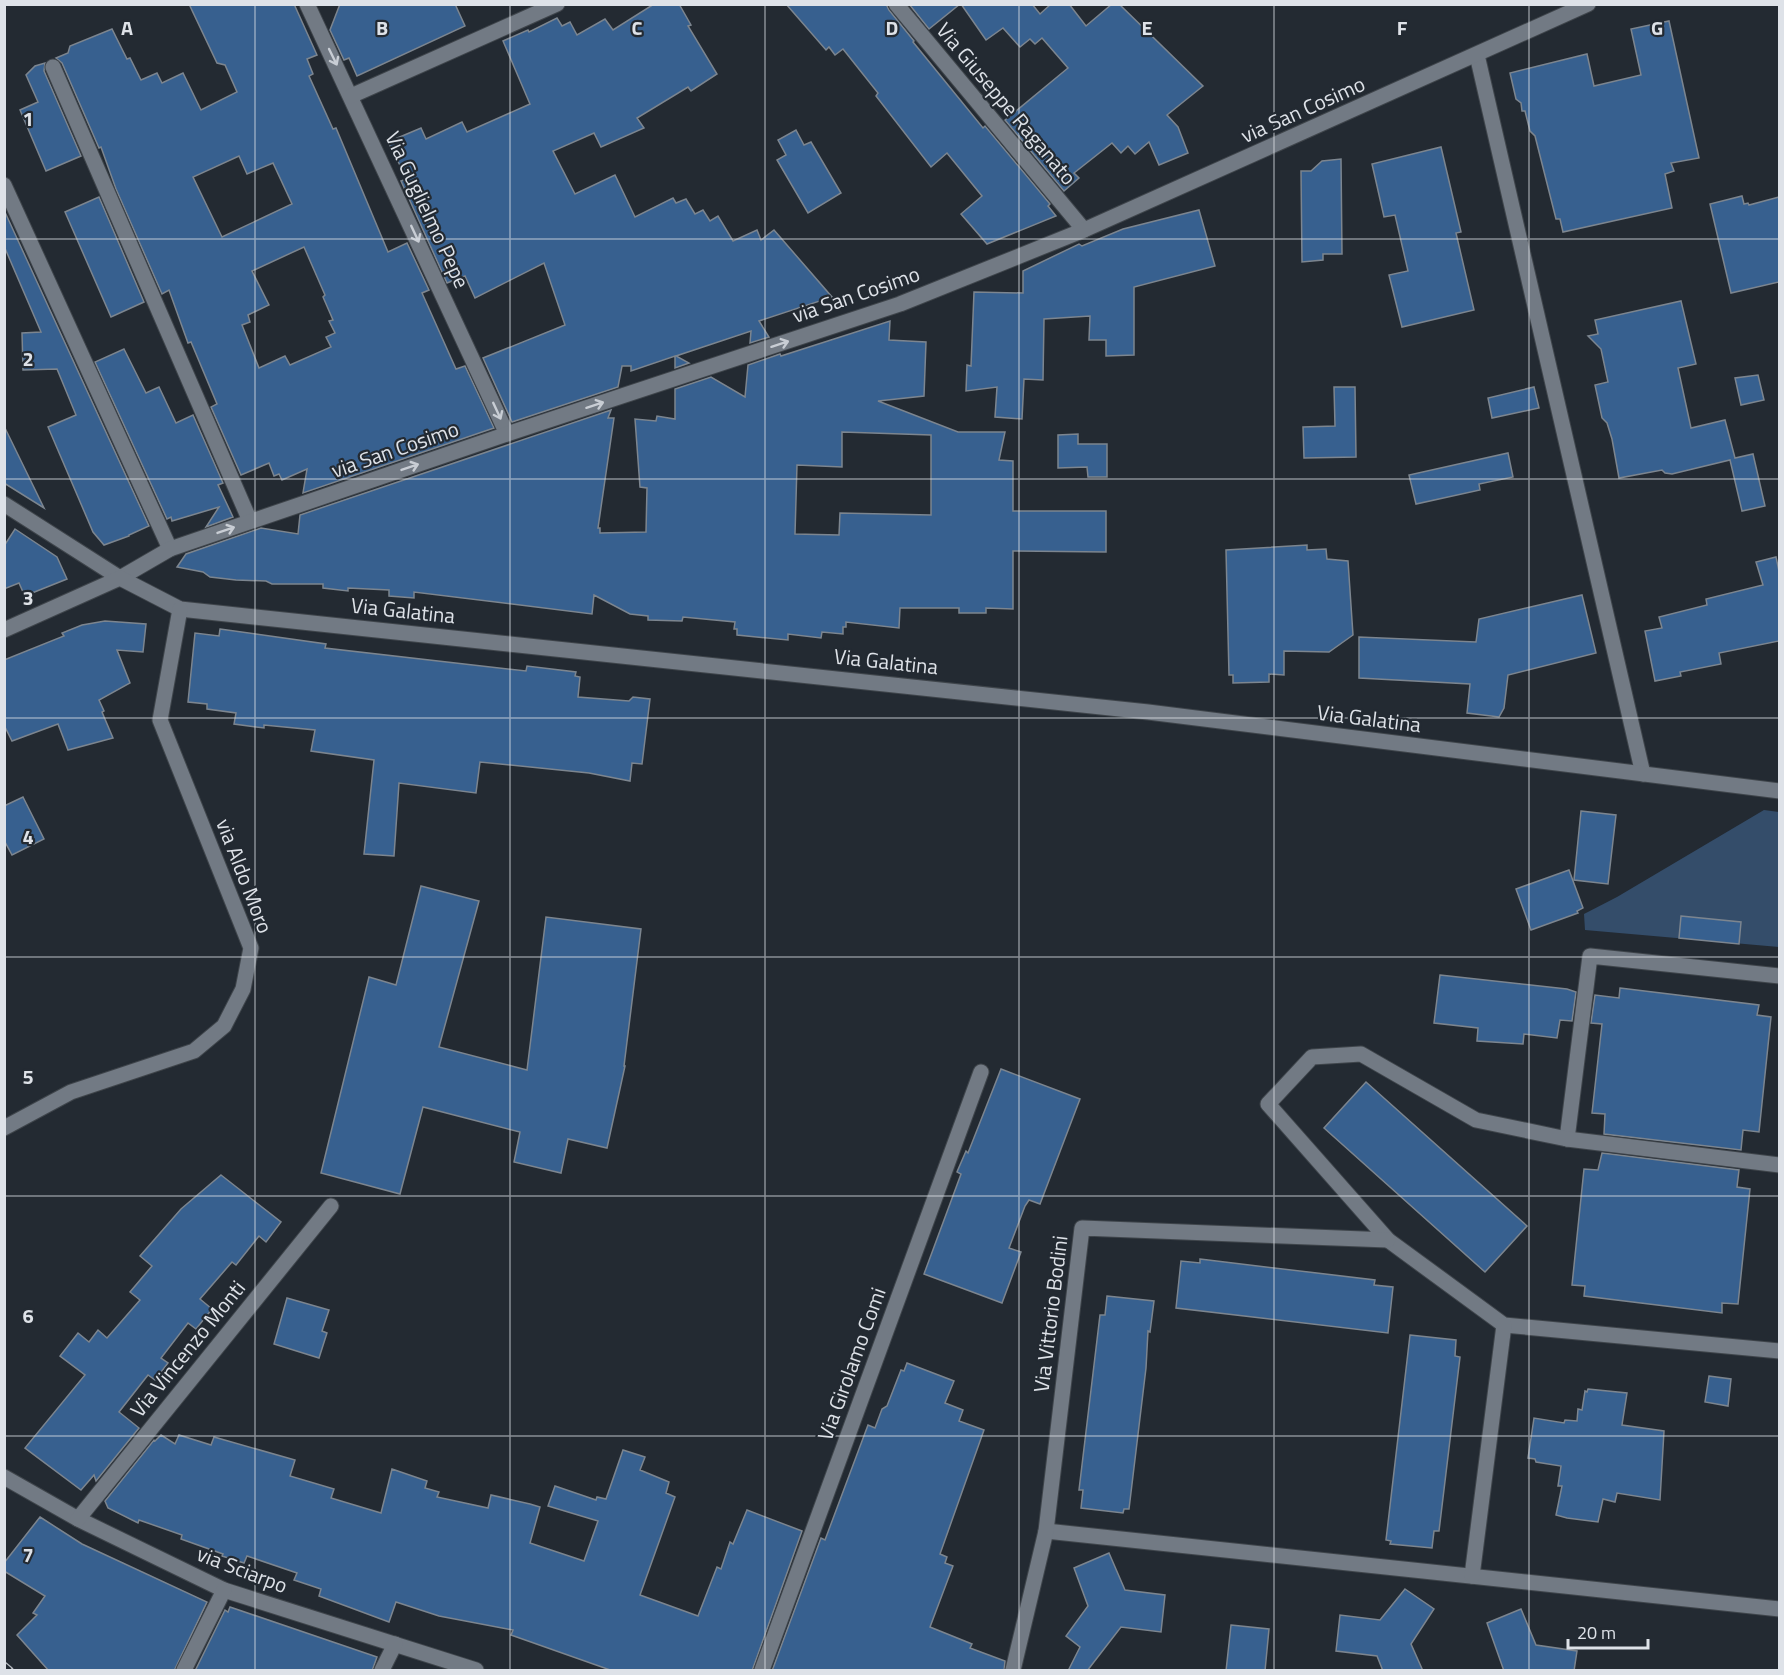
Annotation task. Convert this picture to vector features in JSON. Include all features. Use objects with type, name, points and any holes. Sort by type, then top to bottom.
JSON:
[{"type":"street","name":"Via Guglielmo Pepe","points":[[307,4],[507,434]]},
{"type":"street","points":[[351,96],[557,4]]},
{"type":"street","name":"Via Giuseppe Raganato","points":[[896,4],[1084,230]]},
{"type":"street","name":"via San Cosimo","points":[[120,578],[170,549],[900,304],[1084,230],[1588,4]]},
{"type":"street","points":[[1476,55],[1643,774]]},
{"type":"street","points":[[53,67],[249,522]]},
{"type":"street","points":[[4,185],[170,549]]},
{"type":"street","name":"Via Galatina","points":[[4,504],[120,578],[180,609],[1148,712],[1779,791]]},
{"type":"street","points":[[4,630],[120,578]]},
{"type":"street","name":"via Aldo Moro","points":[[4,1128],[71,1092],[194,1051],[224,1026],[243,989],[251,948],[160,720],[180,609]]},
{"type":"street","points":[[1567,1139],[1590,956],[1779,976]]},
{"type":"street","points":[[1779,1165],[1567,1139],[1476,1120],[1361,1054],[1312,1058],[1268,1104],[1388,1240],[1504,1325],[1779,1351]]},
{"type":"street","name":"Via Girolamo Comi","points":[[762,1671],[981,1072]]},
{"type":"street","name":"Via Vincenzo Monti","points":[[78,1519],[331,1206]]},
{"type":"street","name":"Via Vittorio Bodini","points":[[1013,1671],[1046,1531],[1082,1228],[1388,1240]]},
{"type":"street","points":[[1473,1576],[1504,1325]]},
{"type":"street","name":"via Sciarpo","points":[[4,1477],[78,1519],[224,1590],[476,1671]]},
{"type":"street","points":[[1046,1531],[1779,1609]]},
{"type":"street","points":[[184,1671],[224,1590]]},
{"type":"street","points":[[382,1671],[395,1644]]},
{"type":"shaded area","points":[[1764,810],[1779,812],[1779,947],[1585,930],[1584,914]]},
{"type":"building","points":[[189,4],[294,4],[317,55],[307,59],[313,74],[309,76],[333,129],[336,128],[388,252],[407,243],[429,290],[422,293],[456,369],[465,366],[494,428],[303,493],[307,469],[282,480],[279,474],[274,476],[269,463],[241,475],[211,407],[217,404],[191,342],[188,343],[169,290],[162,294],[116,189],[101,147],[99,148],[62,63],[56,58],[68,53],[70,46],[112,29],[141,80],[157,73],[162,83],[183,73],[201,110],[237,92],[225,65],[217,63]],"holes":[[[239,156],[247,174],[273,163],[292,204],[222,237],[193,177]],[[304,247],[333,320],[329,321],[335,333],[326,337],[331,347],[290,365],[285,356],[259,368],[242,325],[250,322],[248,315],[269,305],[252,271]]]},
{"type":"building","points":[[340,4],[455,4],[465,26],[357,76],[349,58],[344,60],[330,30]]},
{"type":"building","points":[[654,4],[679,4],[691,25],[688,26],[717,74],[691,91],[688,87],[637,118],[644,128],[601,147],[594,133],[553,151],[575,194],[615,175],[635,217],[673,198],[676,203],[686,199],[695,214],[703,210],[710,221],[718,216],[733,241],[757,230],[761,240],[774,230],[832,297],[759,321],[769,337],[750,343],[751,331],[676,356],[689,363],[675,368],[675,356],[631,371],[631,366],[622,366],[618,387],[512,422],[483,358],[565,325],[544,263],[475,298],[465,276],[447,283],[401,181],[407,179],[388,142],[421,128],[426,139],[462,122],[467,132],[530,104],[503,41],[528,30],[529,32],[557,18],[562,26],[570,22],[577,35],[605,19],[613,30]]},
{"type":"building","points":[[786,4],[886,4],[913,42],[983,128],[985,126],[1050,204],[1048,206],[1056,216],[987,244],[961,214],[982,196],[947,153],[931,167],[843,49],[835,55],[829,47],[826,50]]},
{"type":"building","points":[[909,4],[960,4],[929,29]]},
{"type":"building","points":[[961,4],[1032,4],[1040,14],[1051,4],[1069,4],[1086,26],[1112,4],[1119,4],[1203,86],[1167,115],[1178,127],[1188,153],[1159,165],[1149,142],[1135,154],[1128,146],[1121,153],[1112,143],[1074,173],[1079,178],[1064,191],[1005,120],[1068,68],[1042,38],[1035,44],[1030,39],[1020,47],[1003,28],[986,40]]},
{"type":"building","points":[[1669,21],[1699,158],[1671,163],[1674,171],[1665,174],[1672,208],[1563,232],[1560,219],[1556,219],[1535,136],[1530,131],[1521,103],[1516,99],[1510,73],[1587,54],[1594,86],[1641,75],[1631,29]]},
{"type":"building","points":[[45,63],[44,71],[81,156],[46,171],[20,110],[38,102],[26,75],[35,66]]},
{"type":"building","points":[[796,130],[804,145],[811,142],[841,193],[808,213],[777,160],[786,155],[778,140]]},
{"type":"building","points":[[1441,147],[1461,232],[1456,233],[1474,310],[1402,327],[1389,275],[1408,271],[1395,215],[1384,217],[1372,164]]},
{"type":"building","points":[[1341,159],[1342,254],[1323,254],[1323,260],[1302,262],[1301,171],[1311,171],[1322,161]]},
{"type":"building","points":[[1742,196],[1744,204],[1749,205],[1779,197],[1779,282],[1731,293],[1710,204]]},
{"type":"building","points":[[99,197],[144,302],[111,317],[65,212]]},
{"type":"building","points":[[4,210],[149,526],[104,545],[93,532],[48,427],[76,415],[57,369],[23,370],[22,333],[41,332],[4,246]]},
{"type":"building","points":[[1199,210],[1215,266],[1134,287],[1134,355],[1106,356],[1106,340],[1089,340],[1090,316],[1044,319],[1043,380],[1024,379],[1022,419],[995,417],[997,387],[966,391],[967,365],[971,366],[974,292],[1023,293],[1023,271],[1079,244],[1082,246],[1123,229]]},
{"type":"building","points":[[1681,301],[1696,364],[1678,368],[1691,428],[1725,420],[1735,458],[1753,454],[1765,506],[1742,511],[1730,460],[1672,474],[1662,470],[1619,478],[1612,439],[1607,423],[1602,418],[1595,385],[1608,382],[1601,349],[1588,336],[1598,334],[1595,320]]},
{"type":"building","points":[[890,321],[889,340],[926,342],[924,396],[878,401],[958,432],[1005,432],[999,460],[1013,461],[1013,511],[1106,511],[1106,552],[1013,551],[1013,609],[986,608],[986,613],[959,613],[959,608],[900,608],[899,628],[846,622],[843,634],[822,632],[821,638],[788,634],[788,640],[737,635],[737,629],[734,629],[735,622],[683,617],[682,621],[648,620],[648,616],[630,614],[594,595],[592,614],[414,592],[414,598],[389,596],[389,590],[348,588],[348,591],[323,588],[323,584],[272,584],[266,581],[236,580],[210,577],[203,572],[177,567],[186,554],[261,528],[298,534],[300,515],[611,410],[608,418],[614,418],[598,528],[600,528],[600,533],[646,532],[647,488],[640,487],[635,419],[656,421],[657,416],[675,419],[675,389],[711,377],[745,397],[748,365],[780,354],[781,356]],"holes":[[[842,432],[931,435],[931,515],[840,513],[839,535],[795,534],[797,465],[842,467]]]},
{"type":"building","points":[[124,349],[146,393],[159,387],[176,423],[193,415],[223,483],[218,485],[233,517],[206,527],[219,507],[172,521],[171,517],[167,519],[95,362]]},
{"type":"building","points":[[1758,375],[1764,400],[1741,405],[1735,378]]},
{"type":"building","points":[[1334,387],[1355,387],[1356,457],[1304,458],[1303,427],[1335,426]]},
{"type":"building","points":[[1534,387],[1539,408],[1492,418],[1488,398]]},
{"type":"building","points":[[4,426],[44,508],[4,483]]},
{"type":"building","points":[[1078,434],[1078,444],[1107,444],[1107,477],[1088,477],[1087,467],[1058,468],[1058,435]]},
{"type":"building","points":[[1508,453],[1513,477],[1479,484],[1480,490],[1416,504],[1409,475]]},
{"type":"building","points":[[15,529],[57,557],[67,579],[27,595],[19,583],[4,589],[4,546]]},
{"type":"building","points":[[1307,545],[1307,550],[1326,549],[1327,559],[1348,561],[1353,635],[1329,652],[1284,651],[1284,675],[1269,674],[1269,682],[1233,683],[1233,675],[1229,675],[1226,550]]},
{"type":"building","points":[[1776,557],[1779,571],[1779,641],[1719,653],[1721,664],[1680,672],[1681,676],[1655,681],[1645,631],[1662,628],[1659,617],[1707,605],[1706,599],[1763,585],[1756,562]]},
{"type":"building","points":[[1582,595],[1596,653],[1508,675],[1504,708],[1499,717],[1467,713],[1470,684],[1359,678],[1359,637],[1476,642],[1479,619]]},
{"type":"building","points":[[105,621],[146,624],[143,652],[117,650],[130,683],[99,700],[113,738],[68,750],[58,724],[12,741],[4,725],[4,660],[64,636],[62,633],[82,625]]},
{"type":"building","points":[[220,629],[326,644],[325,648],[526,671],[527,666],[576,672],[575,676],[580,677],[578,697],[629,701],[633,697],[650,699],[642,764],[632,763],[630,781],[589,773],[480,762],[476,793],[399,783],[394,856],[364,854],[374,760],[311,751],[315,730],[234,724],[236,713],[207,709],[207,704],[188,702],[195,633],[219,636]]},
{"type":"building","points":[[23,797],[44,839],[12,855],[4,840],[4,806]]},
{"type":"building","points":[[1581,811],[1616,815],[1608,884],[1574,880]]},
{"type":"building","points":[[1569,870],[1583,908],[1577,911],[1578,913],[1531,930],[1516,889]]},
{"type":"building","points":[[421,886],[479,901],[439,1047],[527,1070],[546,917],[641,929],[625,1066],[607,1148],[568,1139],[561,1173],[514,1162],[520,1132],[423,1107],[400,1194],[321,1173],[369,977],[396,985]]},
{"type":"building","points":[[1681,916],[1741,922],[1739,944],[1679,938]]},
{"type":"building","points":[[1440,975],[1567,989],[1576,992],[1572,1021],[1560,1020],[1557,1038],[1524,1034],[1523,1044],[1477,1041],[1478,1028],[1434,1023]]},
{"type":"building","points":[[1620,988],[1759,1005],[1757,1015],[1771,1017],[1759,1132],[1743,1130],[1741,1150],[1604,1134],[1605,1114],[1592,1113],[1602,1024],[1591,1023],[1595,995],[1619,998]]},
{"type":"building","points":[[1001,1069],[1080,1099],[1040,1204],[1029,1200],[1025,1206],[1009,1248],[1021,1252],[1002,1303],[924,1274],[961,1174],[957,1172],[966,1151],[968,1153]]},
{"type":"building","points":[[1366,1082],[1527,1226],[1485,1272],[1324,1128]]},
{"type":"building","points":[[1602,1153],[1739,1170],[1737,1187],[1750,1189],[1738,1304],[1722,1303],[1722,1313],[1584,1296],[1585,1286],[1572,1285],[1584,1169],[1598,1170]]},
{"type":"building","points":[[221,1175],[281,1222],[266,1242],[259,1236],[236,1265],[232,1262],[200,1299],[212,1309],[196,1329],[188,1323],[161,1358],[168,1363],[155,1380],[148,1375],[119,1412],[139,1428],[96,1481],[94,1475],[81,1490],[25,1448],[85,1375],[60,1356],[78,1333],[89,1342],[98,1330],[107,1338],[140,1300],[130,1292],[152,1266],[140,1256],[181,1209]]},
{"type":"building","points":[[1200,1259],[1375,1280],[1374,1285],[1393,1287],[1388,1333],[1176,1308],[1181,1261],[1200,1263]]},
{"type":"building","points":[[1107,1296],[1154,1301],[1150,1332],[1148,1331],[1146,1368],[1129,1509],[1124,1509],[1123,1513],[1081,1508],[1083,1490],[1079,1490],[1100,1315],[1105,1315]]},
{"type":"building","points":[[287,1298],[329,1310],[322,1331],[327,1333],[319,1358],[274,1344]]},
{"type":"building","points":[[1410,1335],[1456,1340],[1455,1356],[1460,1357],[1439,1531],[1434,1531],[1432,1548],[1390,1544],[1391,1541],[1386,1540]]},
{"type":"building","points":[[907,1363],[954,1381],[945,1403],[963,1410],[959,1421],[984,1430],[940,1554],[947,1557],[945,1563],[953,1566],[930,1627],[972,1644],[970,1648],[1005,1661],[1004,1671],[772,1671],[821,1538],[825,1540],[868,1425],[875,1428],[882,1409],[887,1406],[901,1370],[904,1371]]},
{"type":"building","points":[[1709,1376],[1731,1379],[1728,1406],[1705,1402]]},
{"type":"building","points":[[1588,1389],[1627,1393],[1622,1425],[1664,1431],[1660,1500],[1617,1493],[1615,1502],[1603,1499],[1598,1522],[1556,1515],[1562,1486],[1558,1486],[1561,1466],[1536,1462],[1535,1459],[1528,1458],[1534,1418],[1564,1423],[1565,1420],[1577,1421],[1578,1409],[1582,1410],[1585,1391],[1587,1392]]},
{"type":"building","points":[[161,1435],[175,1444],[179,1435],[211,1445],[214,1437],[295,1460],[290,1476],[334,1489],[331,1498],[381,1513],[392,1469],[427,1481],[425,1488],[439,1492],[437,1497],[488,1508],[491,1495],[530,1504],[540,1507],[530,1543],[584,1561],[598,1521],[548,1506],[555,1486],[596,1500],[597,1497],[606,1499],[623,1450],[645,1457],[640,1470],[669,1482],[666,1493],[675,1497],[640,1595],[698,1616],[717,1567],[721,1569],[730,1542],[733,1544],[747,1510],[802,1531],[752,1671],[613,1671],[511,1635],[513,1630],[439,1616],[396,1602],[389,1622],[319,1596],[321,1589],[294,1580],[297,1573],[247,1556],[244,1563],[222,1556],[223,1554],[181,1539],[182,1535],[139,1520],[138,1523],[108,1508],[105,1501],[154,1440]]},
{"type":"building","points":[[40,1517],[82,1544],[207,1602],[174,1671],[49,1671],[17,1635],[37,1615],[33,1613],[45,1596],[4,1571],[4,1563]]},
{"type":"building","points":[[1109,1553],[1125,1590],[1165,1595],[1161,1632],[1121,1627],[1087,1671],[1068,1671],[1080,1647],[1066,1636],[1088,1606],[1074,1568]]},
{"type":"building","points":[[1405,1589],[1434,1609],[1411,1644],[1423,1671],[1383,1671],[1377,1656],[1336,1651],[1340,1615],[1380,1620]]},
{"type":"building","points":[[230,1607],[377,1657],[372,1671],[195,1671],[225,1610],[228,1612]]},
{"type":"building","points":[[1521,1609],[1536,1645],[1577,1651],[1574,1671],[1504,1671],[1487,1623]]},
{"type":"building","points":[[1231,1625],[1269,1629],[1265,1671],[1226,1671]]},
{"type":"railway","points":[[4,1665],[10,1670]]}]
